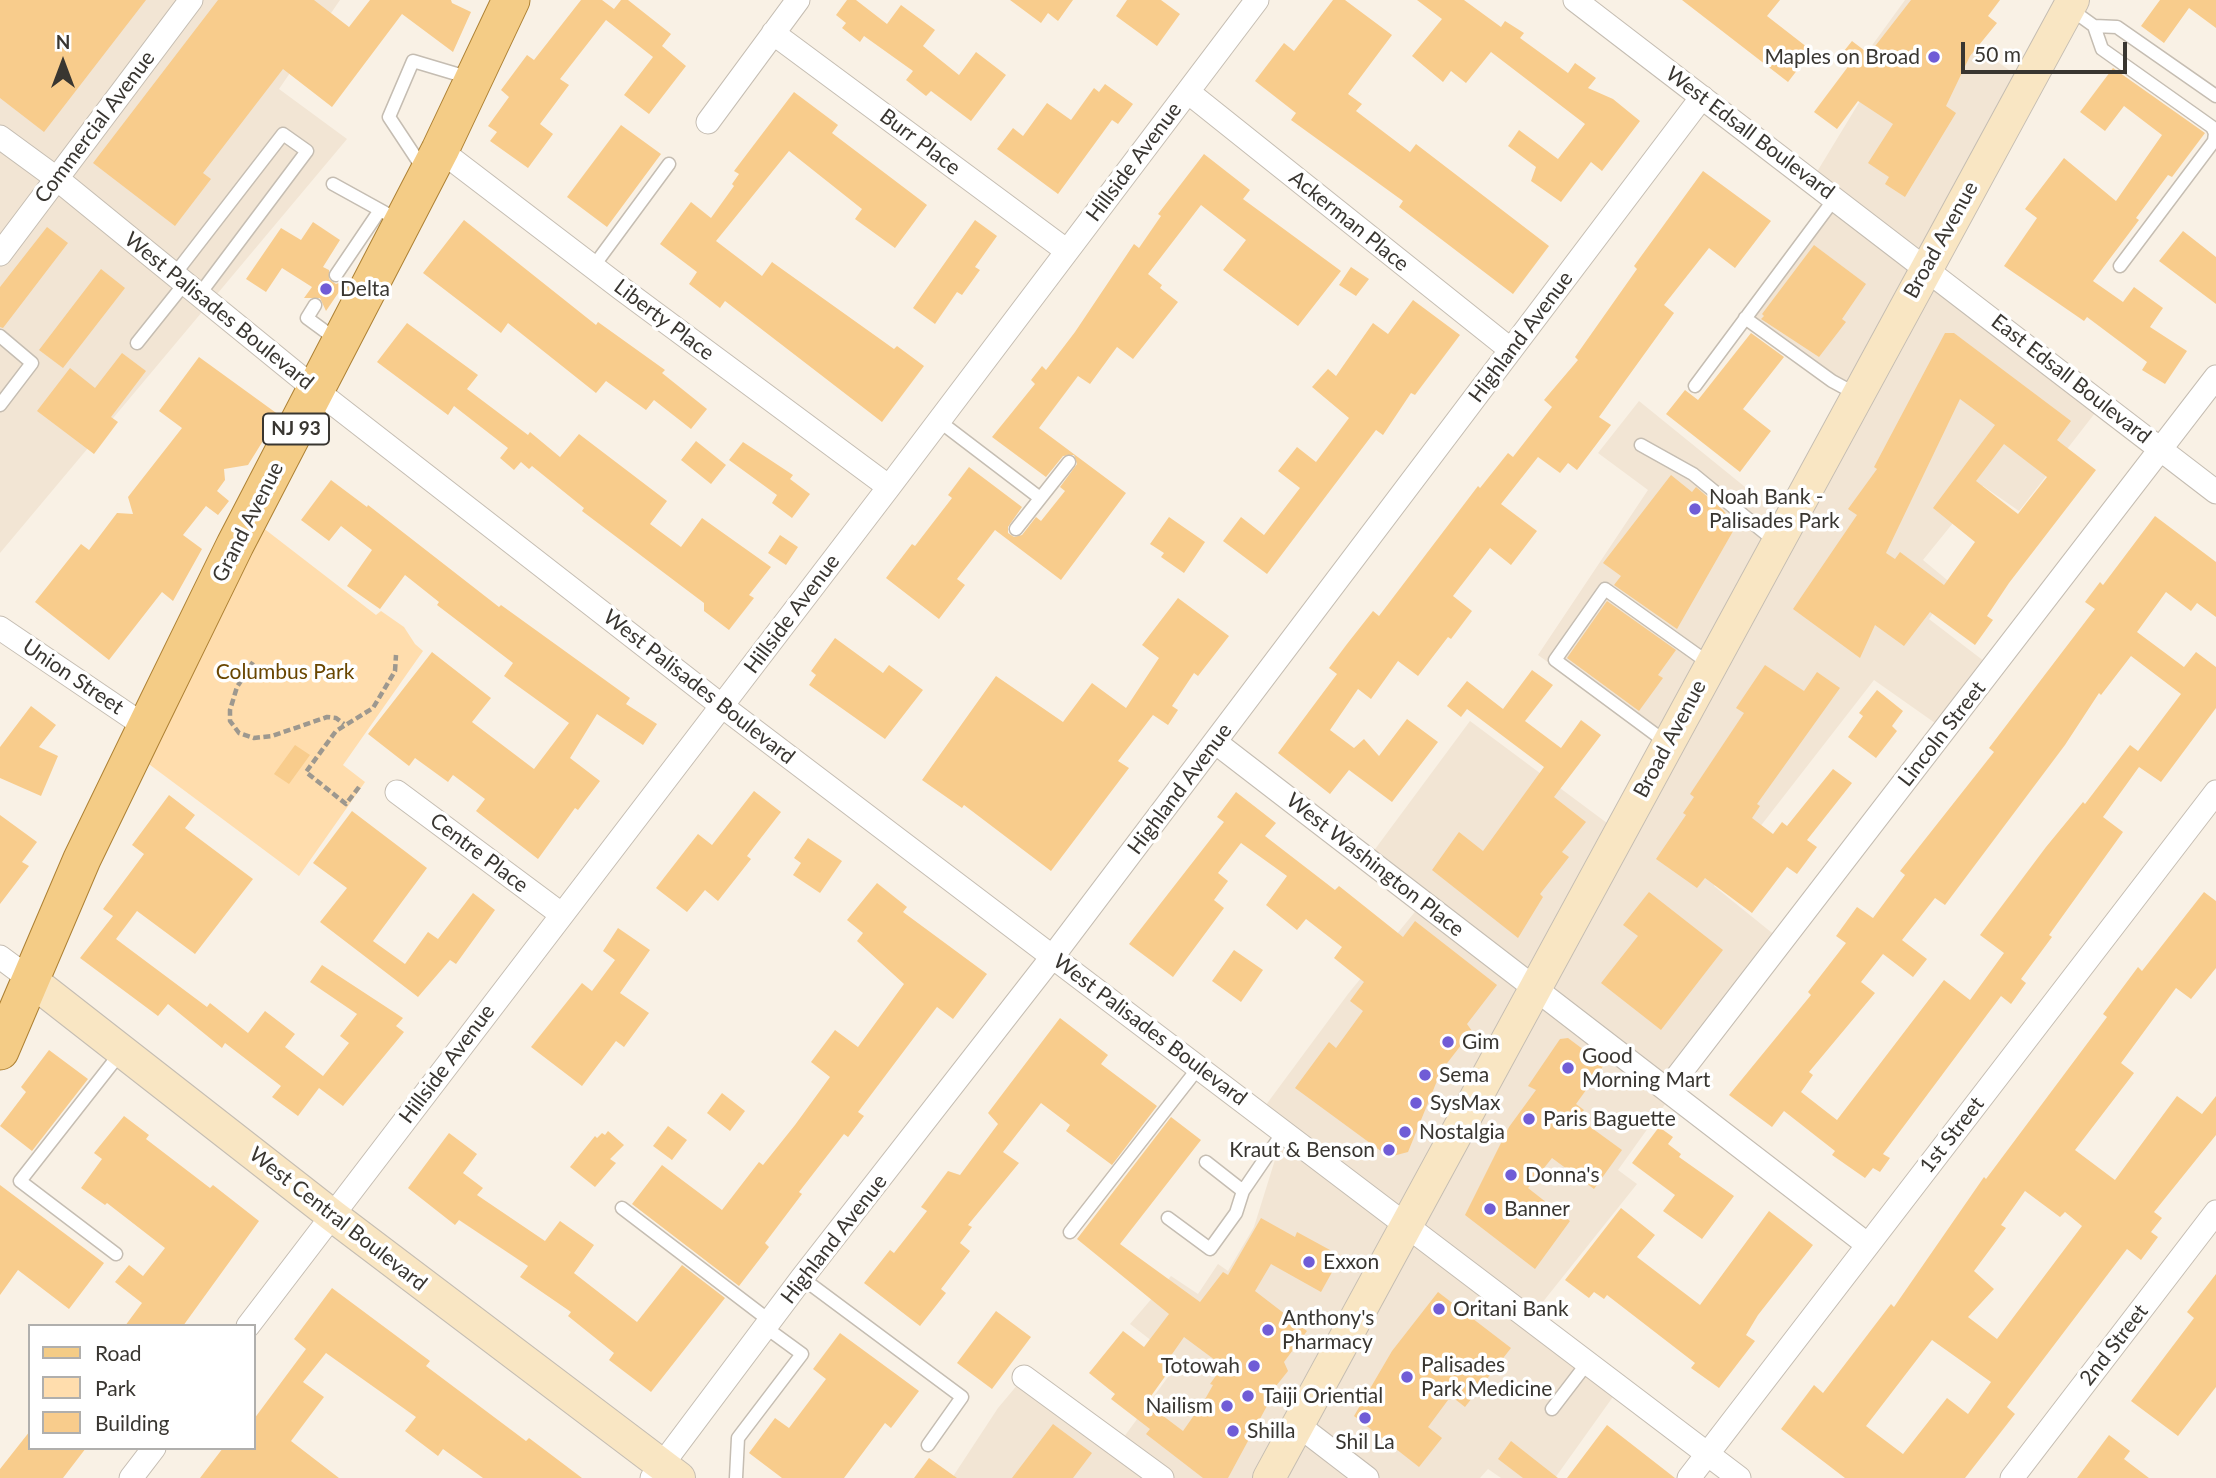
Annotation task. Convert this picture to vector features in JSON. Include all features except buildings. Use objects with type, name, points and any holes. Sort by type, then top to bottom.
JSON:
[{"type":"main road","name":"Grand Avenue","points":[[0,1051],[82,859],[340,343],[391,216],[434,163],[511,0]]},
{"type":"main road","name":"Broad Avenue","points":[[1269,1478],[1856,394],[2071,4]]},
{"type":"main road","name":"West Central Boulevard","points":[[31,980],[664,1474]]},
{"type":"street","name":"Commercial Avenue","points":[[0,254],[191,0]]},
{"type":"street","points":[[708,122],[798,0]]},
{"type":"street","name":"Hillside Avenue","points":[[250,1324],[889,487],[1256,0]]},
{"type":"street","name":"West Edsall Boulevard","points":[[1583,2],[1702,97],[1926,267]]},
{"type":"street","name":"Burr Place","points":[[773,33],[1067,251]]},
{"type":"street","name":"Ackerman Place","points":[[1188,92],[1511,350]]},
{"type":"street","name":"Highland Avenue","points":[[664,1474],[767,1324],[1053,956],[1702,97]]},
{"type":"street","name":"West Palisades Boulevard","points":[[0,137],[56,178],[316,390],[722,706],[1739,1478]]},
{"type":"street","name":"Liberty Place","points":[[434,163],[593,267],[889,487]]},
{"type":"street","name":"East Edsall Boulevard","points":[[1926,267],[2216,492]]},
{"type":"street","name":"Lincoln Street","points":[[1667,1090],[2216,377]]},
{"type":"street","name":"Union Street","points":[[0,628],[146,727]]},
{"type":"street","name":"West Washington Place","points":[[1215,742],[1868,1245]]},
{"type":"street","name":"Centre Place","points":[[397,792],[561,914]]},
{"type":"street","name":"1st Street","points":[[1689,1478],[2216,792]]},
{"type":"street","name":"West Central Boulevard","points":[[0,957],[31,980]]},
{"type":"street","name":"2nd Street","points":[[2012,1478],[2216,1212]]},
{"type":"street","points":[[1024,1377],[1162,1478]]},
{"type":"street","points":[[1298,1425],[1367,1478]]},
{"type":"street","points":[[131,1478],[152,1450]]},
{"type":"lane","points":[[2071,4],[2094,26],[2102,49],[2211,127],[2215,133],[2214,141],[2120,266]]},
{"type":"lane","points":[[2094,26],[2118,27],[2216,96]]},
{"type":"lane","points":[[434,163],[389,117],[413,61],[474,79]]},
{"type":"lane","points":[[137,343],[186,284],[307,151],[283,134],[186,284]]},
{"type":"lane","points":[[593,267],[669,164]]},
{"type":"lane","points":[[333,184],[391,216],[337,275]]},
{"type":"lane","points":[[1695,386],[1835,198]]},
{"type":"lane","points":[[315,305],[307,318],[340,343]]},
{"type":"lane","points":[[1745,318],[1832,381],[1856,394]]},
{"type":"lane","points":[[0,336],[32,363],[0,405]]},
{"type":"lane","points":[[939,421],[1040,498]]},
{"type":"lane","points":[[1642,445],[1693,474],[1776,542]]},
{"type":"lane","points":[[1016,528],[1069,462]]},
{"type":"lane","points":[[1668,744],[1555,660],[1605,589],[1710,665]]},
{"type":"lane","points":[[116,1254],[20,1181],[122,1051]]},
{"type":"lane","points":[[1070,1232],[1199,1067]]},
{"type":"lane","points":[[1168,1218],[1210,1249],[1236,1213],[1242,1191],[1284,1131]]},
{"type":"lane","points":[[1206,1162],[1242,1191]]},
{"type":"lane","points":[[622,1208],[802,1354],[738,1438],[736,1478]]},
{"type":"lane","points":[[802,1278],[962,1397],[928,1445]]},
{"type":"lane","points":[[1552,1409],[1588,1363]]},
{"type":"path","points":[[359,787],[346,804],[306,772],[344,724],[373,708],[395,671],[396,655]]},
{"type":"path","points":[[253,662],[237,687],[230,710],[230,722],[239,733],[248,737],[265,737],[327,718],[337,718],[344,724]]},
{"type":"shaded area","points":[[0,0],[340,0],[279,89],[347,139],[0,553]]},
{"type":"shaded area","points":[[1905,0],[1912,0],[2027,83],[1926,267],[2102,404],[2019,511],[1983,486],[1923,560],[1952,584],[1929,619],[1993,668],[1945,730],[1874,680],[1714,886],[1782,941],[1618,1170],[1637,1184],[1530,1318],[1620,1387],[1555,1478],[1501,1478],[1488,1469],[1480,1478],[952,1478],[998,1408],[1024,1377],[1118,1445],[1179,1362],[1130,1324],[1171,1276],[1198,1294],[1218,1264],[1228,1271],[1254,1227],[1284,1131],[1260,1113],[1348,994],[1423,902],[1367,860],[1470,721],[1619,832],[1666,747],[1538,655],[1648,490],[1598,453],[1639,401],[1787,521],[1856,394],[1745,318],[1835,198],[1812,180],[1877,73],[1860,62]]},
{"type":"green space","name":"Columbus Park","points":[[249,517],[376,615],[381,611],[404,627],[423,651],[343,765],[365,782],[299,876],[134,753]]},
{"type":"place","name":"Maples on Broad","points":[[1934,57]]},
{"type":"place","name":"Delta","points":[[326,289]]},
{"type":"place","name":"Noah Bank - Palisades Park","points":[[1695,509]]},
{"type":"place","name":"Gim","points":[[1448,1042]]},
{"type":"place","name":"Good Morning Mart","points":[[1568,1068]]},
{"type":"place","name":"Sema","points":[[1425,1075]]},
{"type":"place","name":"SysMax","points":[[1416,1103]]},
{"type":"place","name":"Paris Baguette","points":[[1529,1119]]},
{"type":"place","name":"Nostalgia","points":[[1405,1132]]},
{"type":"place","name":"Kraut & Benson","points":[[1389,1150]]},
{"type":"place","name":"Donna's","points":[[1511,1175]]},
{"type":"place","name":"Banner","points":[[1490,1209]]},
{"type":"place","name":"Exxon","points":[[1309,1262]]},
{"type":"place","name":"Oritani Bank","points":[[1439,1309]]},
{"type":"place","name":"Anthony's Pharmacy","points":[[1268,1330]]},
{"type":"place","name":"Totowah","points":[[1254,1366]]},
{"type":"place","name":"Palisades Park Medicine","points":[[1407,1377]]},
{"type":"place","name":"Taiji Oriential","points":[[1248,1396]]},
{"type":"place","name":"Nailism","points":[[1227,1406]]},
{"type":"place","name":"Shil La","points":[[1365,1418]]},
{"type":"place","name":"Shilla","points":[[1233,1431]]}]
